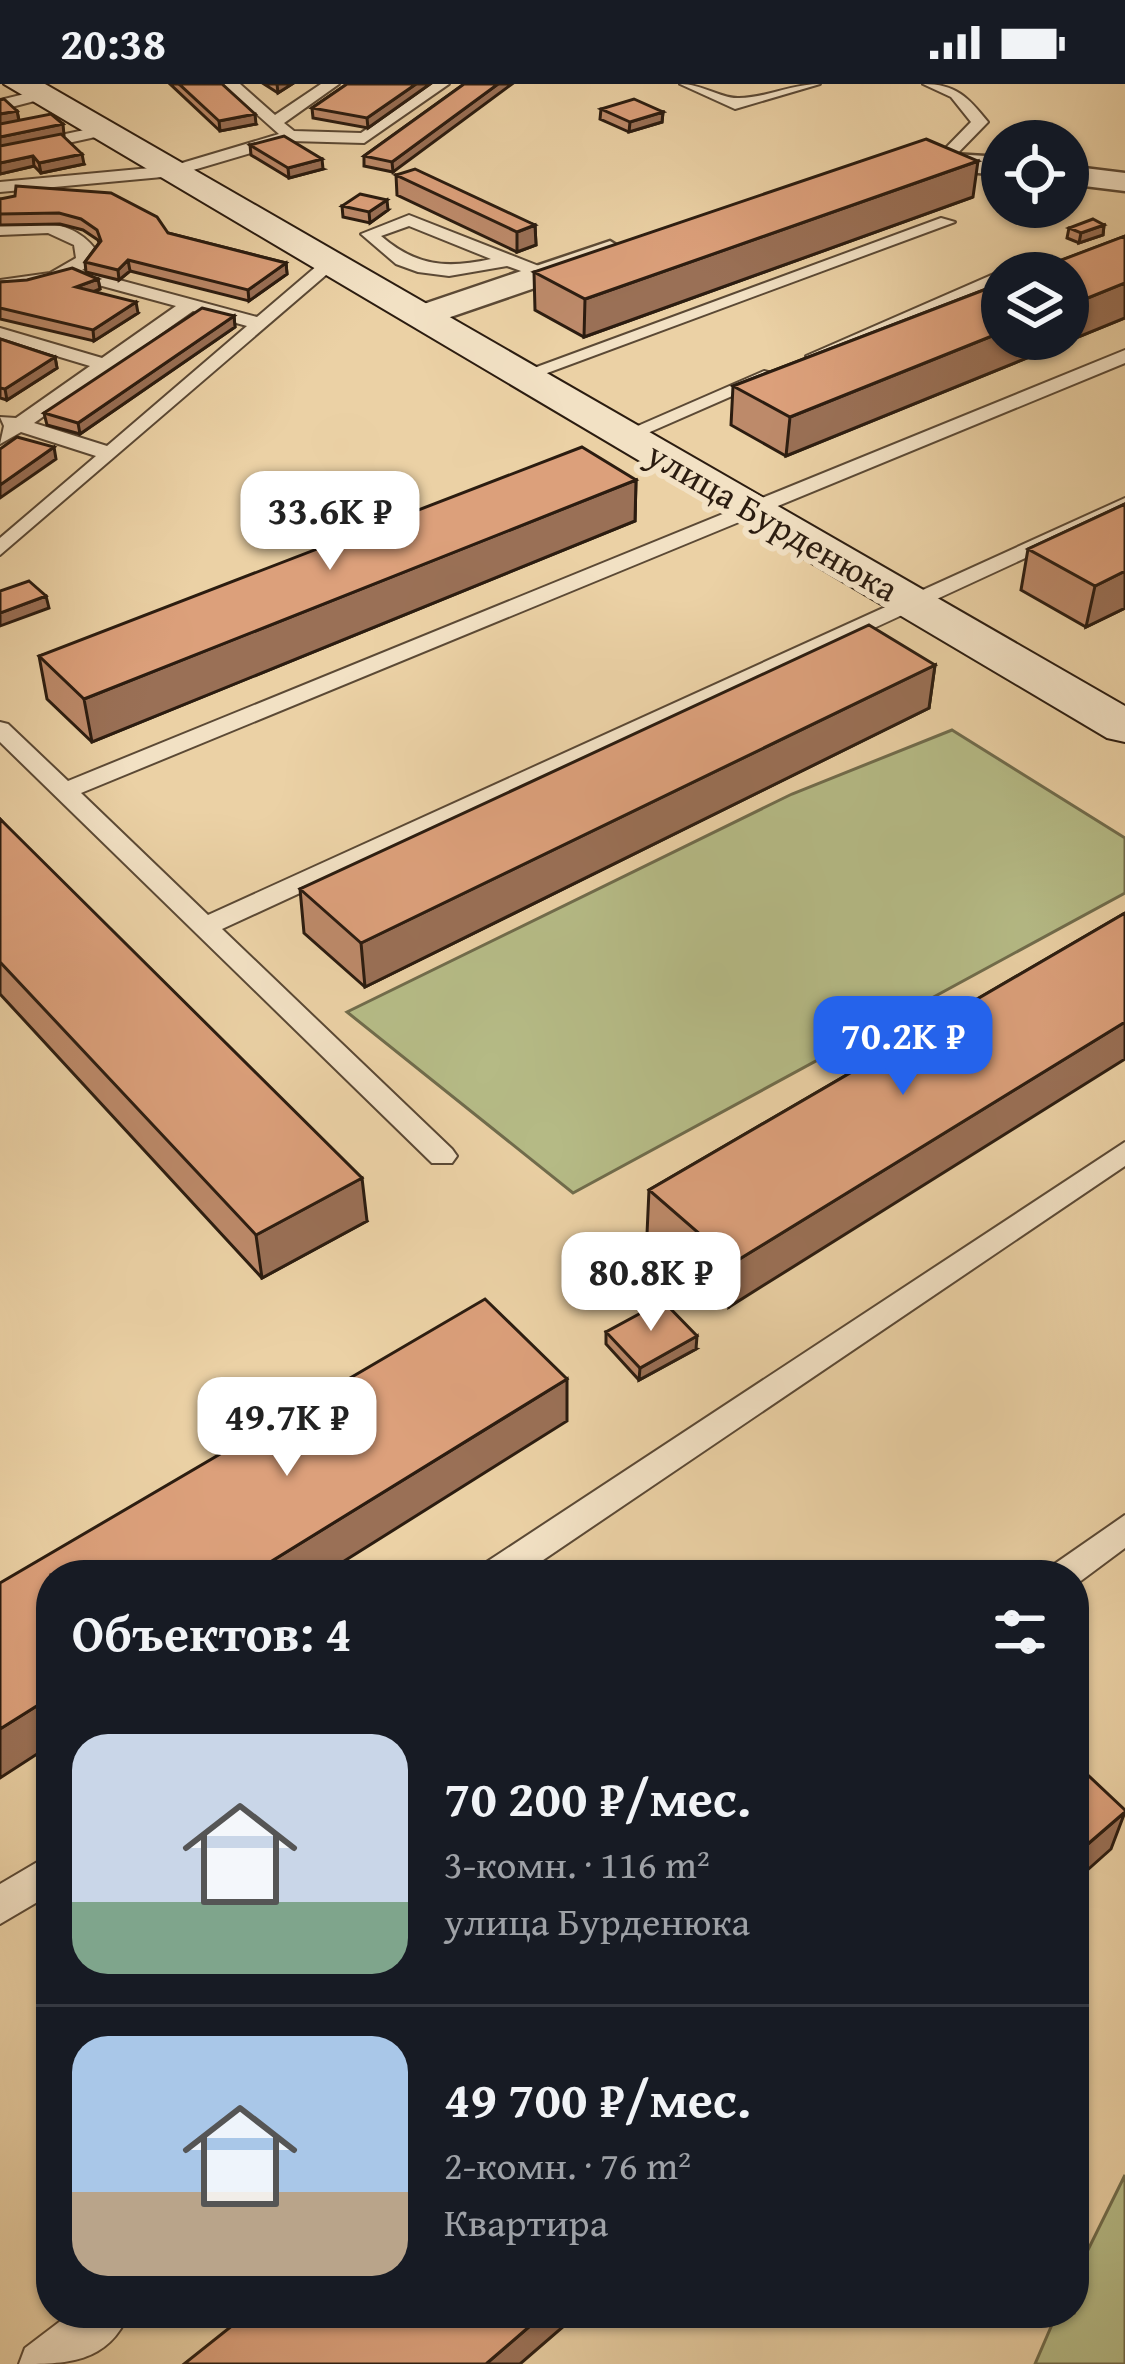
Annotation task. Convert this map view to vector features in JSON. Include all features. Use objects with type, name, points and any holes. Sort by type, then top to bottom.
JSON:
[{"type":"street","name":"улица Бурденюка","points":[[55,109],[172,171],[1125,727]]},
{"type":"street","points":[[870,165],[943,159],[981,164]]},
{"type":"street","points":[[1089,178],[1125,182]]},
{"type":"street","points":[[421,316],[630,244]]},
{"type":"lane","points":[[231,84],[290,136]]},
{"type":"lane","points":[[274,122],[331,84]]},
{"type":"lane","points":[[0,187],[172,171],[290,136],[364,138],[441,84]]},
{"type":"lane","points":[[688,84],[735,104],[812,84]]},
{"type":"lane","points":[[932,84],[956,94],[980,122],[943,159]]},
{"type":"lane","points":[[0,104],[55,109]]},
{"type":"lane","points":[[0,153],[55,109]]},
{"type":"lane","points":[[506,261],[446,275],[394,258],[369,234],[409,220],[543,274]]},
{"type":"lane","points":[[524,375],[946,222]]},
{"type":"lane","points":[[0,230],[49,229],[82,241],[87,250],[84,260],[70,272],[32,284],[0,286]]},
{"type":"lane","points":[[0,549],[331,263]]},
{"type":"lane","points":[[70,272],[261,323]]},
{"type":"lane","points":[[804,361],[981,286]]},
{"type":"lane","points":[[0,438],[10,422],[191,304]]},
{"type":"lane","points":[[0,333],[105,364]]},
{"type":"lane","points":[[68,790],[1125,356]]},
{"type":"lane","points":[[628,435],[782,370]]},
{"type":"lane","points":[[10,422],[110,454]]},
{"type":"lane","points":[[206,926],[1125,504]]},
{"type":"lane","points":[[0,729],[442,1156]]},
{"type":"lane","points":[[516,1560],[1125,1153]]},
{"type":"lane","points":[[1085,1560],[1125,1529]]},
{"type":"lane","points":[[0,1906],[36,1882]]},
{"type":"lane","points":[[41,2364],[88,2328]]},
{"type":"green space","points":[[952,730],[1125,838],[1125,893],[573,1193],[347,1012],[792,794]]},
{"type":"green space","points":[[1125,2175],[1125,2364],[1035,2364],[1051,2328],[1089,2328],[1089,2248]]},
{"type":"building","points":[[179,84],[222,84],[255,114],[219,121]]},
{"type":"building","points":[[347,84],[416,84],[367,118],[312,108]]},
{"type":"building","points":[[464,84],[498,84],[392,162],[364,156]]},
{"type":"building","points":[[634,99],[663,112],[630,122],[601,109]]},
{"type":"building","points":[[0,100],[17,111],[0,114]]},
{"type":"building","points":[[51,114],[63,124],[0,137],[0,124]]},
{"type":"building","points":[[61,134],[82,154],[39,163],[33,156],[0,163],[0,146]]},
{"type":"building","points":[[284,136],[322,159],[288,168],[250,145]]},
{"type":"building","points":[[926,139],[978,161],[585,299],[534,272]]},
{"type":"building","points":[[415,169],[535,225],[517,232],[396,175]]},
{"type":"building","points":[[16,186],[111,193],[157,217],[168,233],[286,263],[248,290],[128,260],[118,270],[85,262],[101,241],[97,230],[81,219],[59,213],[0,214],[0,199],[15,196]]},
{"type":"building","points":[[360,194],[387,200],[369,212],[342,206]]},
{"type":"building","points":[[1089,220],[1104,225],[1081,233],[1069,228],[1089,228]]},
{"type":"building","points":[[1125,236],[1125,283],[1089,298],[1089,252],[1083,252]]},
{"type":"building","points":[[72,268],[98,279],[76,287],[136,302],[93,330],[0,308],[0,282]]},
{"type":"building","points":[[981,291],[981,340],[790,417],[733,386]]},
{"type":"building","points":[[202,308],[234,316],[78,423],[44,413]]},
{"type":"building","points":[[0,339],[55,357],[0,388]]},
{"type":"building","points":[[17,437],[54,447],[0,485],[0,449]]},
{"type":"building","points":[[582,447],[636,480],[84,699],[39,656]]},
{"type":"building","points":[[1125,504],[1125,571],[1095,586],[1028,549]]},
{"type":"building","points":[[29,581],[46,596],[0,613],[0,591]]},
{"type":"building","points":[[869,625],[935,665],[361,943],[300,889]]},
{"type":"building","points":[[0,819],[362,1178],[256,1235],[0,962]]},
{"type":"building","points":[[1125,913],[1125,1022],[733,1263],[649,1190]]},
{"type":"building","points":[[485,1299],[567,1379],[273,1560],[39,1560]]},
{"type":"building","points":[[663,1301],[697,1336],[640,1368],[606,1332]]},
{"type":"building","points":[[36,1562],[36,1706],[0,1729],[0,1583]]},
{"type":"building","points":[[1089,1776],[1125,1810],[1089,1843]]},
{"type":"building","points":[[229,2328],[528,2328],[486,2364],[184,2364]]}]
